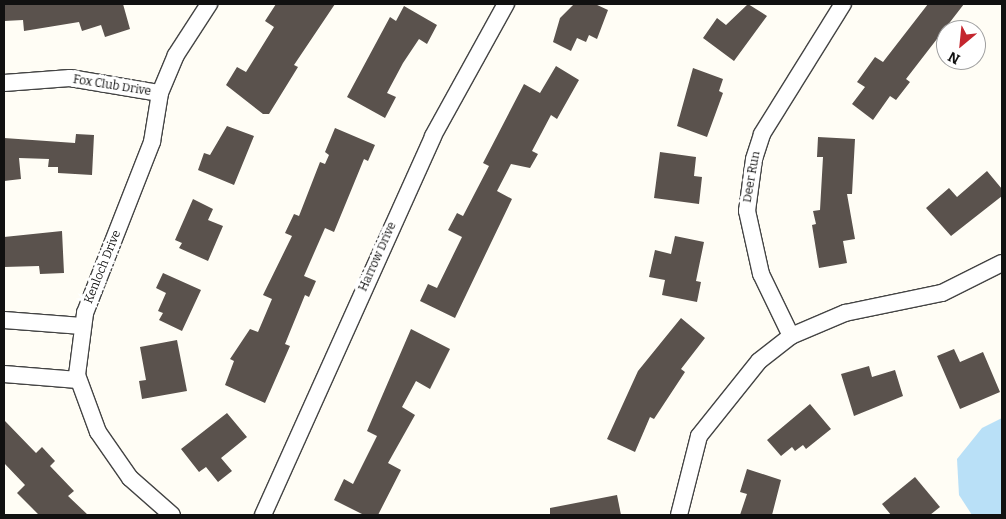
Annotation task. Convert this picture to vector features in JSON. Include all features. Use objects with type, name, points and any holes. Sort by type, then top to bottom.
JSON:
[{"type":"street","name":"Kenloch Drive","points":[[172,515],[130,478],[98,432],[78,380],[82,326],[152,142],[160,94],[176,55],[208,4]]},
{"type":"street","name":"Harrow Drive","points":[[263,515],[432,136],[506,4]]},
{"type":"street","name":"Deer Run","points":[[791,336],[761,274],[747,210],[754,159],[766,126],[843,4]]},
{"type":"street","name":"Fox Club Drive","points":[[4,83],[70,78],[160,94]]},
{"type":"street","points":[[679,515],[699,436],[759,361],[791,336],[845,313],[942,293],[1002,263]]},
{"type":"street","points":[[4,320],[82,326]]},
{"type":"street","points":[[4,374],[78,380]]},
{"type":"water","points":[[1002,418],[1002,515],[972,515],[959,495],[957,459],[982,428]]},
{"type":"building","points":[[4,4],[123,4],[130,29],[105,37],[101,25],[82,31],[79,22],[24,31],[23,20],[4,21]]},
{"type":"building","points":[[276,4],[335,4],[294,65],[298,67],[269,114],[263,114],[226,85],[237,67],[246,72],[274,27],[265,21]]},
{"type":"building","points":[[574,4],[595,4],[608,10],[597,39],[589,35],[586,42],[577,38],[571,51],[553,42],[560,18]]},
{"type":"building","points":[[748,4],[767,16],[734,61],[703,38],[717,18],[726,25]]},
{"type":"building","points":[[928,4],[964,4],[952,20],[936,20],[936,40],[906,79],[910,82],[896,100],[890,96],[873,120],[852,104],[865,87],[857,82],[875,57],[883,62]]},
{"type":"building","points":[[404,6],[437,25],[427,44],[419,39],[403,63],[387,93],[396,97],[385,118],[347,97],[390,17],[396,21]]},
{"type":"building","points":[[556,66],[579,80],[557,119],[551,115],[532,151],[538,154],[530,168],[511,164],[497,191],[512,199],[455,318],[420,301],[428,284],[437,288],[462,237],[448,230],[457,213],[463,216],[489,166],[483,163],[524,84],[540,93]]},
{"type":"building","points":[[693,68],[723,79],[719,91],[723,93],[707,137],[677,126]]},
{"type":"building","points":[[227,126],[254,136],[234,185],[198,170],[204,153],[210,155]]},
{"type":"building","points":[[335,128],[375,145],[368,161],[364,159],[334,232],[325,228],[304,276],[316,281],[309,297],[305,295],[285,344],[290,346],[265,403],[225,385],[234,361],[230,359],[250,329],[258,332],[272,299],[263,295],[292,236],[285,233],[294,214],[299,216],[320,162],[325,164],[329,155],[325,152]]},
{"type":"building","points":[[76,134],[94,135],[92,175],[58,173],[58,167],[48,167],[49,159],[19,158],[21,179],[4,181],[4,138],[75,143]]},
{"type":"building","points":[[818,137],[855,139],[852,194],[847,194],[855,239],[843,241],[847,263],[819,268],[812,225],[816,224],[813,211],[820,210],[823,157],[817,157]]},
{"type":"building","points":[[660,152],[696,157],[694,176],[702,177],[699,204],[654,198]]},
{"type":"building","points":[[987,171],[1002,189],[1002,196],[951,236],[926,208],[949,188],[957,197]]},
{"type":"building","points":[[193,199],[213,209],[208,220],[223,226],[208,261],[179,248],[182,243],[175,240]]},
{"type":"building","points":[[62,231],[64,273],[40,274],[39,266],[4,267],[4,237]]},
{"type":"building","points":[[675,236],[704,242],[696,281],[701,282],[697,302],[662,295],[665,280],[649,277],[655,250],[671,254]]},
{"type":"building","points":[[163,273],[201,290],[182,331],[159,320],[163,313],[158,311],[166,293],[156,288]]},
{"type":"building","points":[[681,318],[705,338],[681,369],[685,372],[654,419],[650,417],[635,452],[607,439],[638,371]]},
{"type":"building","points":[[411,329],[450,349],[430,389],[416,381],[402,407],[415,415],[388,463],[401,470],[378,515],[364,515],[334,500],[344,479],[353,484],[377,436],[367,431]]},
{"type":"building","points":[[177,340],[187,391],[142,399],[139,381],[146,380],[140,347]]},
{"type":"building","points":[[954,349],[960,362],[983,352],[1000,392],[960,409],[937,356]]},
{"type":"building","points":[[869,366],[872,377],[895,370],[903,396],[854,416],[841,374]]},
{"type":"building","points":[[810,404],[831,429],[806,449],[803,445],[795,451],[792,447],[781,456],[767,440]]},
{"type":"building","points":[[227,413],[247,437],[221,458],[232,471],[218,482],[206,467],[199,472],[181,449]]},
{"type":"building","points":[[4,420],[36,453],[42,447],[55,461],[50,466],[74,491],[68,496],[88,515],[39,515],[17,493],[25,485],[4,463]]},
{"type":"building","points":[[747,469],[781,480],[772,515],[740,515],[747,494],[740,492]]},
{"type":"building","points":[[915,477],[940,507],[930,515],[891,515],[882,504]]},
{"type":"building","points":[[617,495],[621,515],[550,515],[550,508]]}]
